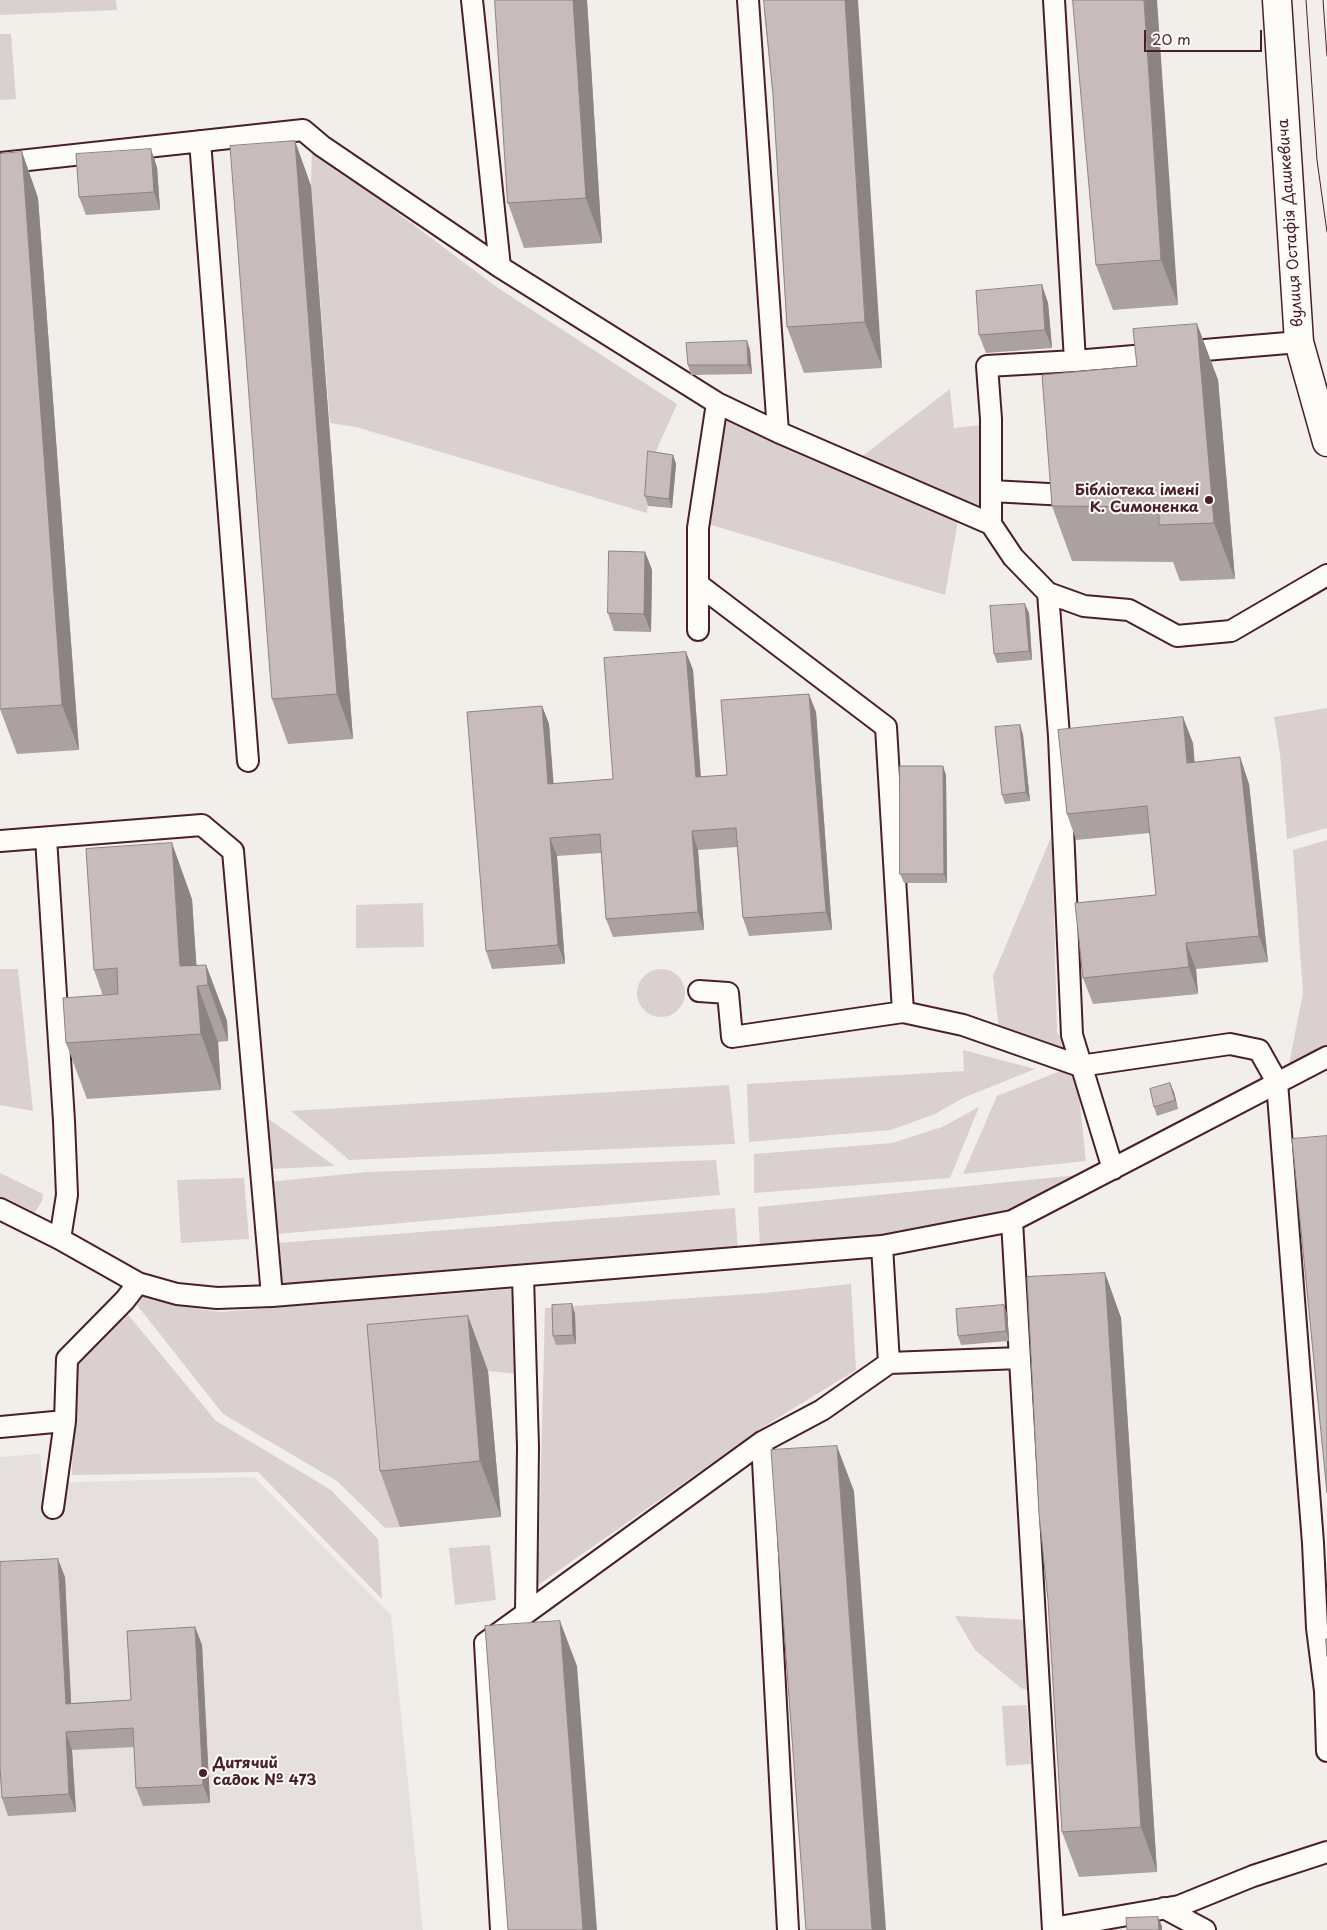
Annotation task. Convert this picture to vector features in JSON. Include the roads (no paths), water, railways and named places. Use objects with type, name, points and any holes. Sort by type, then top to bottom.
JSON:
[{"type":"street","name":"вулиця Остафія Дашкевича","points":[[1277,0],[1299,342],[1327,442]]},
{"type":"lane","points":[[472,0],[500,267]]},
{"type":"lane","points":[[748,0],[778,432]]},
{"type":"lane","points":[[1054,0],[1075,361]]},
{"type":"lane","points":[[0,163],[303,130],[322,146],[500,267],[717,403],[778,432],[991,524],[1013,557],[1048,593],[1084,606],[1129,610],[1176,636],[1230,631],[1327,575]]},
{"type":"lane","points":[[200,141],[248,761]]},
{"type":"lane","points":[[991,524],[991,419],[987,366],[1075,361],[1299,342]]},
{"type":"lane","points":[[698,630],[698,528],[717,403]]},
{"type":"lane","points":[[991,491],[1067,495]]},
{"type":"lane","points":[[699,585],[886,728],[903,1012]]},
{"type":"lane","points":[[1048,593],[1059,736],[1072,1034],[1080,1066],[1113,1169]]},
{"type":"lane","points":[[0,841],[202,824],[233,851],[272,1296]]},
{"type":"lane","points":[[46,838],[67,1195],[60,1239]]},
{"type":"lane","points":[[699,991],[728,993],[732,1037],[903,1012],[963,1025],[1080,1066],[1230,1044],[1258,1050],[1277,1082],[1313,1543],[1317,1628],[1325,1691],[1327,1751]]},
{"type":"lane","points":[[0,1210],[60,1239],[138,1283],[187,1295],[217,1298],[272,1296],[882,1246],[1012,1221],[1327,1057]]},
{"type":"lane","points":[[1012,1221],[1053,1929],[1179,1906],[1253,1876],[1327,1852]]},
{"type":"lane","points":[[882,1246],[889,1363]]},
{"type":"lane","points":[[523,1276],[528,1447],[526,1613]]},
{"type":"lane","points":[[53,1508],[65,1421],[67,1359],[125,1300],[138,1283]]},
{"type":"lane","points":[[501,1930],[485,1643],[762,1442],[822,1410],[889,1363],[1020,1358]]},
{"type":"lane","points":[[0,1428],[65,1421]]},
{"type":"lane","points":[[762,1442],[788,1930]]},
{"type":"lane","points":[[1164,1908],[1205,1930]]},
{"type":"tram line","points":[[1306,0],[1317,160],[1327,232]]},
{"type":"tram line","points":[[1323,0],[1327,56]]},
{"type":"place","name":"Бібліотека імені К. Симоненка","points":[[1209,500]]},
{"type":"place","name":"Дитячий садок № 473","points":[[203,1773]]}]
